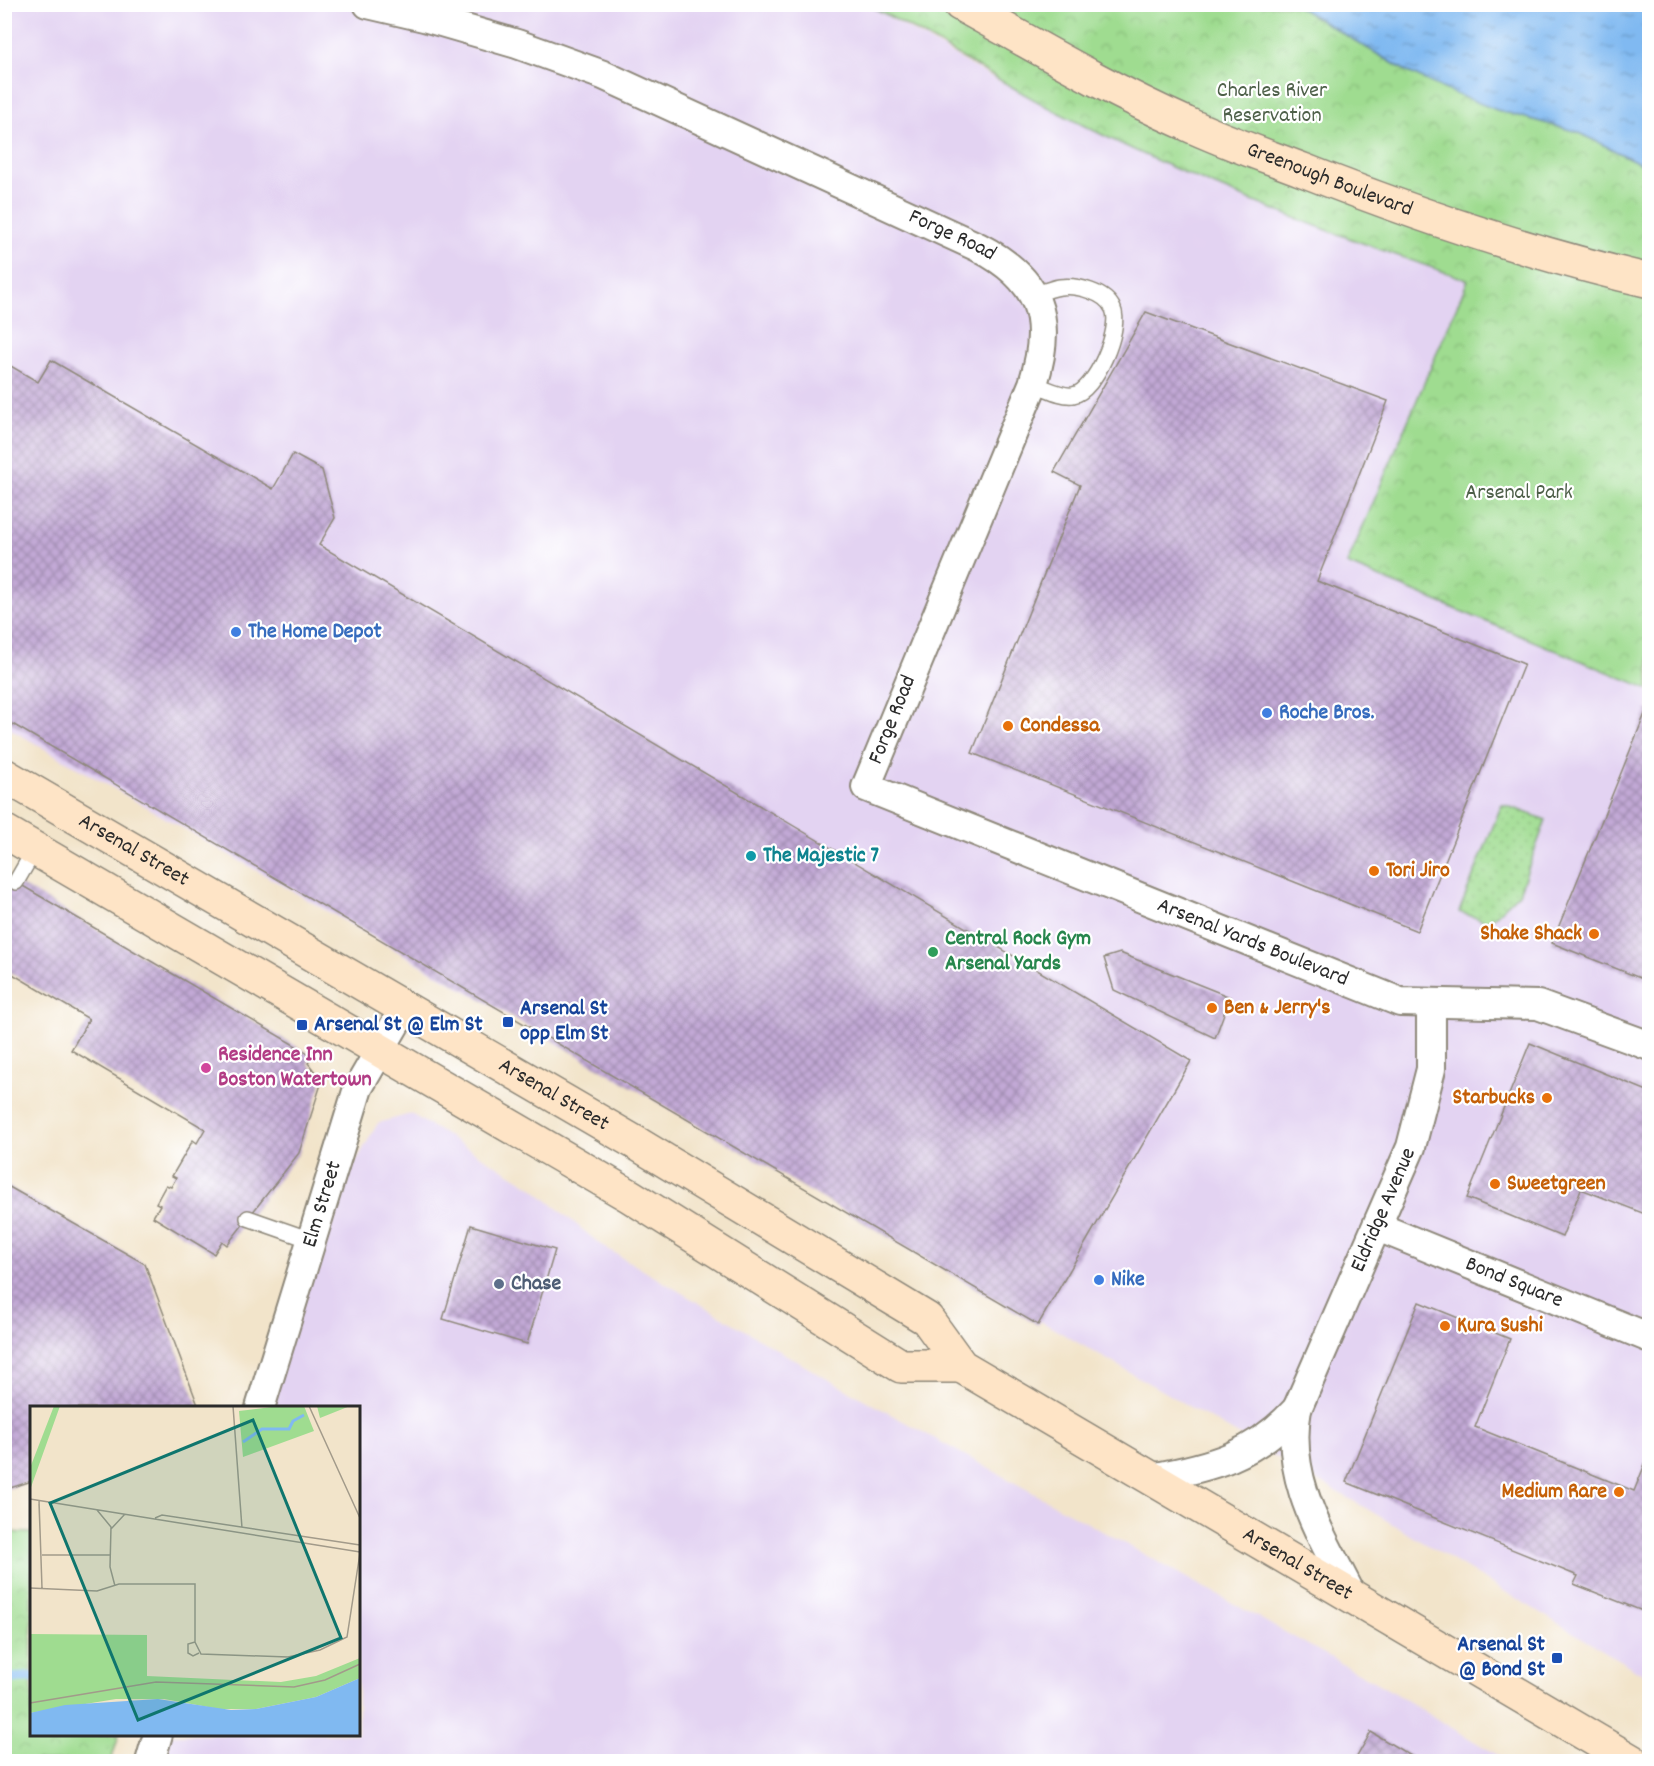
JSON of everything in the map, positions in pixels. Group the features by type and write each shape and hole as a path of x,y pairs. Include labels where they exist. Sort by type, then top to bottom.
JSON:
{"main road":[{"name":"Greenough Boulevard","path":"960,4 1107,86 1185,124 1419,215 1496,241 1650,280"},
{"name":"Arsenal Street","path":"4,775 636,1143 927,1319 961,1366 1633,1761"},
{"path":"4,831 630,1196 902,1366 961,1366"}],"street":[{"name":"Forge Road","path":"368,4 424,17 517,44 647,94 995,256 1019,273 1034,295 1042,330 1041,358 1033,384 866,787"},
{"name":"Arsenal Yards Boulevard","path":"866,787 1388,998 1411,1004 1520,1002 1538,1005 1650,1046"},
{"name":"Eldridge Avenue","path":"1352,1596 1325,1547 1299,1484 1293,1445 1297,1409 1411,1147 1431,1069 1431,1004"},
{"name":"Elm Street","path":"260,1406 358,1088 404,1009"},
{"name":"Bond Square","path":"1378,1227 1650,1338"},
{"name":"Eldridge Avenue","path":"1151,1478 1207,1467 1246,1452 1268,1438 1297,1409"},
{"path":"150,1761 157,1736"}],"lane":[{"path":"1033,384 1072,395 1086,390 1102,364 1115,326 1113,309 1105,299 1087,290 1061,287 1034,295"},
{"path":"16,882 35,849"},
{"path":"248,1218 311,1240"}],"shaded area":[{"path":"5,5 868,5 986,74 1067,117 1352,240 1468,280 1348,564 1649,689 1649,1678 1369,1510 5,726"},
{"path":"411,1114 529,1185 601,1245 827,1379 1384,1687 1507,1761 150,1762 158,1736 360,1736 360,1406 260,1406 311,1240 378,1123"}],"green space":[{"path":"868,5 1295,5 1406,71 1497,110 1578,132 1649,168 1649,689 1347,564 1468,280 1263,206 1163,163 1040,103"},
{"path":"1502,804 1546,820 1519,893 1489,922 1459,912"},
{"path":"5,1532 30,1533 30,1736 119,1736 111,1761 5,1761"}],"water":[{"path":"1295,5 1649,5 1649,168 1578,132 1497,110 1453,93 1406,71"}],"building":[{"path":"1146,312 1388,401 1317,581 1524,664 1417,931 972,753 1080,485 1054,472"},
{"path":"51,360 273,489 293,454 322,470 335,518 319,545 1191,1061 1038,1325 4,719 4,362 38,382"},
{"path":"1647,709 1650,710 1650,982 1552,943"},
{"name":"Residence Inn Boston Watertown","path":"4,875 313,1056 308,1063 322,1081 299,1153 227,1245 222,1241 214,1254 153,1217 160,1205 156,1203 166,1185 171,1187 176,1178 172,1176 193,1140 197,1143 205,1129 71,1050 89,1019 4,969"},
{"path":"1120,953 1230,997 1215,1038 1114,990 1104,958"},
{"path":"1530,1043 1650,1092 1650,1216 1581,1189 1562,1237 1467,1198"},
{"path":"4,1184 145,1264 198,1406 30,1406 30,1482 4,1490"},
{"name":"Chase","path":"471,1225 555,1250 527,1344 443,1319"},
{"path":"1419,1302 1510,1339 1475,1427 1634,1491 1650,1452 1650,1614 1574,1584 1578,1576 1346,1482"},
{"path":"1371,1732 1421,1762 1354,1762"}],"waterway":[{"path":"4,1679 30,1677"}],"place":[{"name":"The Home Depot","path":"236,632"},
{"name":"Roche Bros.","path":"1267,713"},
{"name":"Condessa","path":"1008,726"},
{"name":"The Majestic 7","path":"751,856"},
{"name":"Tori Jiro","path":"1374,871"},
{"name":"Shake Shack","path":"1594,934"},
{"name":"Central Rock Gym Arsenal Yards","path":"933,952"},
{"name":"Ben & Jerry's","path":"1212,1008"},
{"name":"Arsenal St opp Elm St","path":"508,1022"},
{"name":"Arsenal St @ Elm St","path":"302,1025"},
{"name":"Residence Inn Boston Watertown","path":"206,1068"},
{"name":"Starbucks","path":"1547,1098"},
{"name":"Sweetgreen","path":"1495,1184"},
{"name":"Nike","path":"1099,1280"},
{"name":"Chase","path":"499,1284"},
{"name":"Kura Sushi","path":"1445,1326"},
{"name":"Medium Rare","path":"1619,1492"},
{"name":"Arsenal St @ Bond St","path":"1557,1658"}],"park label":[{"name":"Charles River Reservation","path":"1272,104"},
{"name":"Arsenal Park","path":"1519,493"}]}
